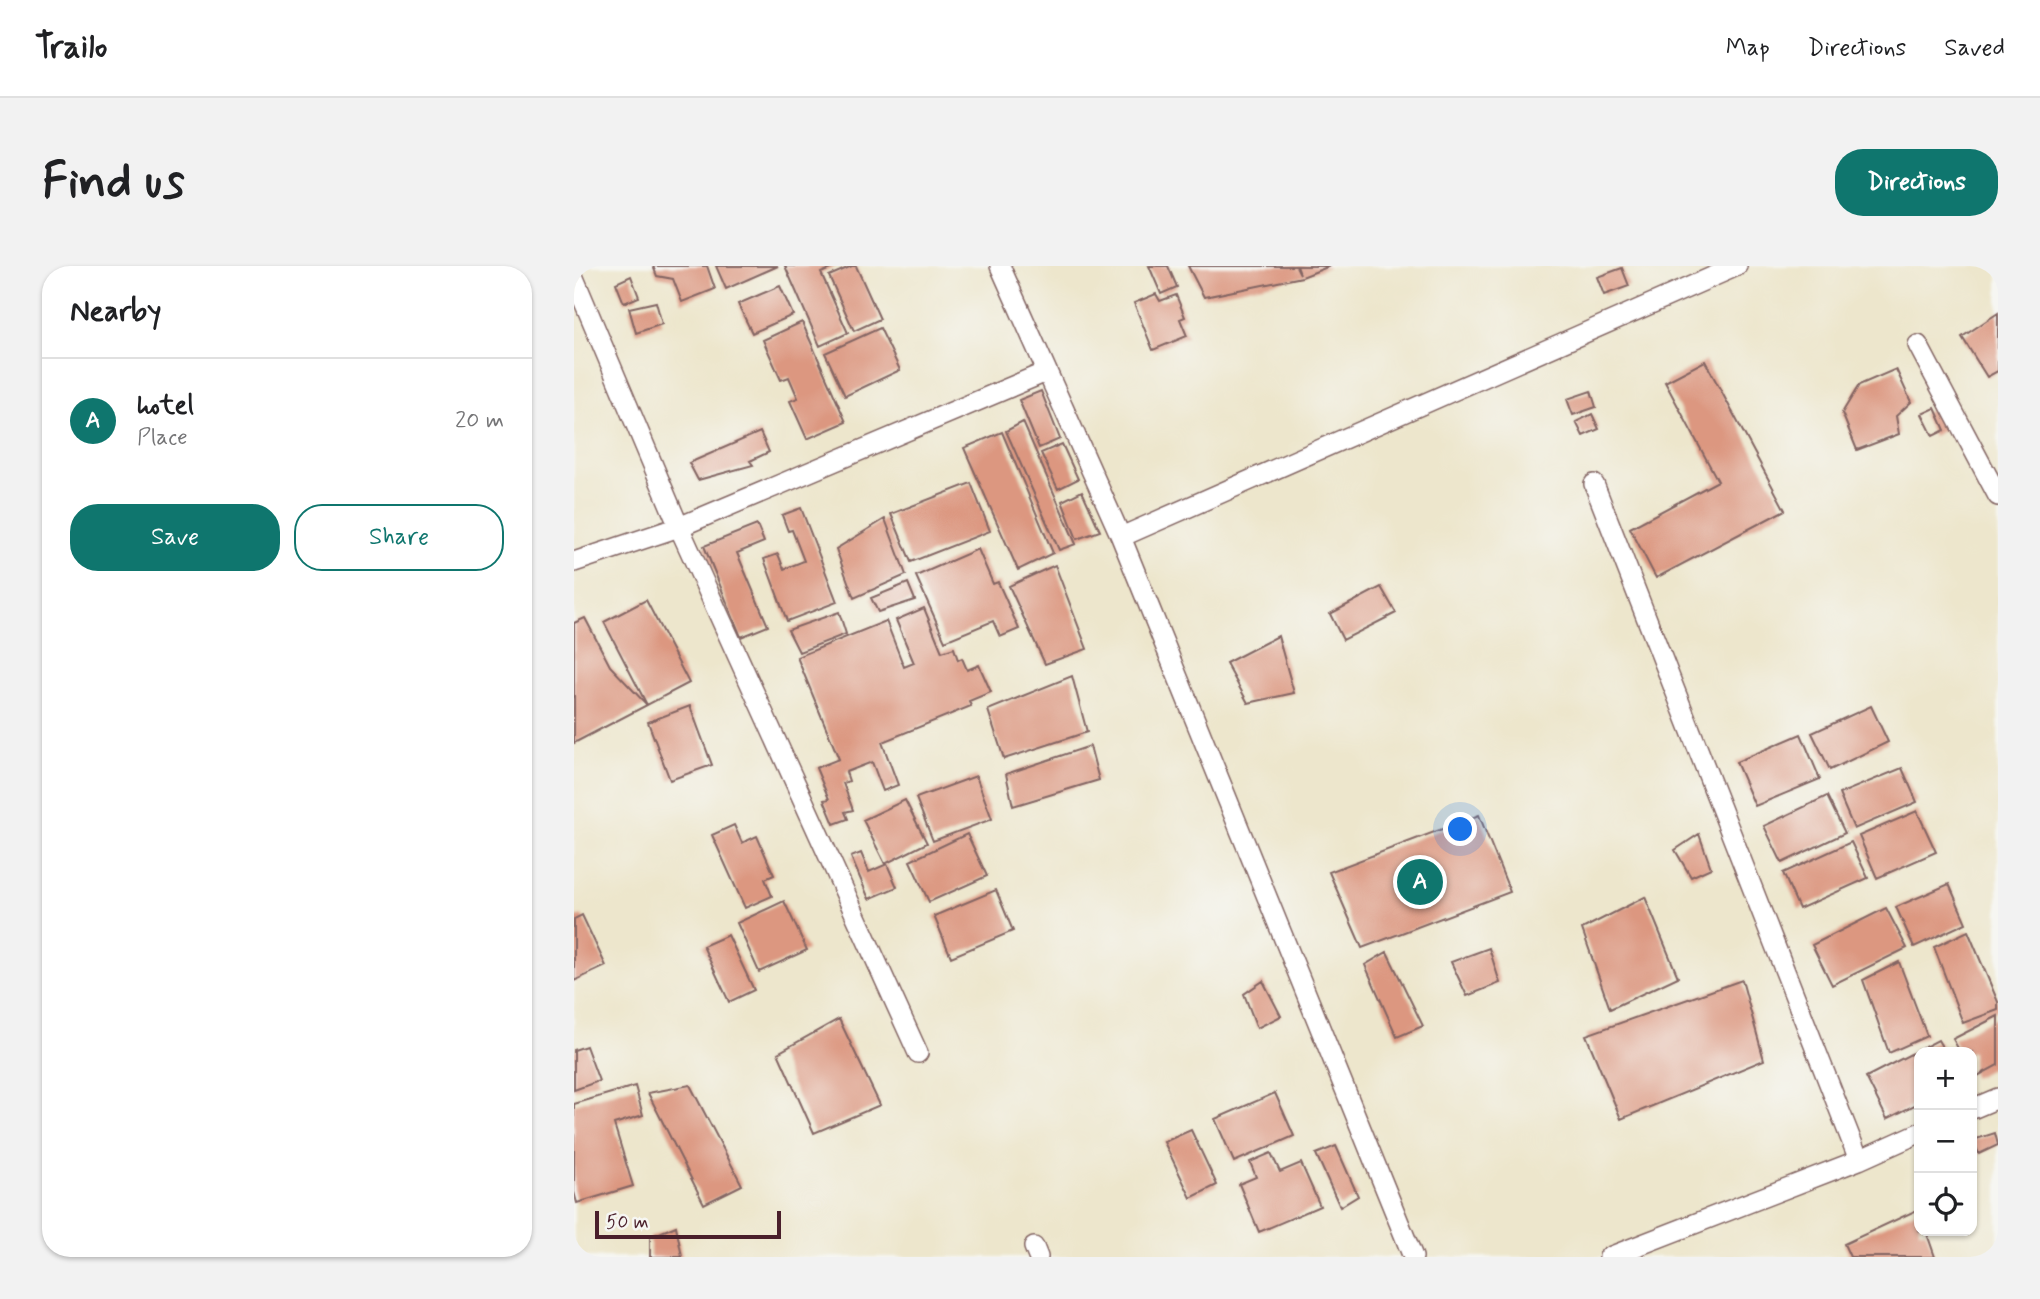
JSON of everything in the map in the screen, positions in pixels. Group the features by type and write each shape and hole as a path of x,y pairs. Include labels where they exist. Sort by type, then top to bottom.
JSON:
{"street":[{"path":"1000,266 1121,537 1413,1257"},
{"path":"1121,537 1737,266"},
{"path":"574,278 679,527 918,1053"},
{"path":"1918,345 1998,496"},
{"path":"574,562 679,527 1046,372"},
{"path":"1594,484 1859,1160"},
{"path":"1977,1107 1998,1098"},
{"path":"1609,1257 1859,1160 1914,1135"}],"building":[{"path":"653,266 707,266 715,289 682,302 673,279 657,276"},
{"path":"716,266 778,266 726,289"},
{"path":"785,266 837,266 821,273 848,333 820,346"},
{"path":"856,266 880,319 854,331 829,276"},
{"path":"1149,266 1168,266 1177,287 1161,294"},
{"path":"1188,266 1296,266 1300,274 1297,266 1330,266 1302,277 1204,297"},
{"path":"1622,268 1629,286 1604,295 1597,277"},
{"path":"631,276 639,297 624,303 616,283"},
{"path":"780,286 793,315 752,333 738,304"},
{"path":"1156,294 1160,301 1176,295 1185,317 1180,319 1187,336 1153,350 1134,303"},
{"path":"656,302 662,324 636,333 629,308"},
{"path":"1998,313 1998,371 1987,377 1962,337"},
{"path":"802,322 846,422 807,439 790,401 798,398 789,377 781,380 763,340"},
{"path":"880,328 900,370 845,396 825,353"},
{"path":"1705,361 1785,510 1656,578 1630,528 1718,481 1665,382"},
{"path":"1896,369 1911,402 1896,416 1899,434 1857,450 1842,413 1859,385"},
{"path":"1041,391 1060,439 1039,448 1019,400"},
{"path":"1591,391 1596,407 1573,415 1567,399"},
{"path":"1935,408 1945,430 1933,436 1922,414"},
{"path":"1592,414 1599,429 1583,436 1576,422"},
{"path":"1023,422 1076,544 1059,550 1006,431"},
{"path":"760,432 769,452 750,461 753,465 698,480 689,463"},
{"path":"1002,432 1053,553 1018,570 964,448"},
{"path":"1062,444 1078,479 1058,489 1041,453"},
{"path":"971,483 990,531 911,562 891,514"},
{"path":"1082,491 1100,531 1077,539 1062,501"},
{"path":"801,508 837,602 787,621 764,559 778,554 784,569 804,561 792,530 788,531 782,515"},
{"path":"885,519 906,575 854,598 836,549"},
{"path":"757,525 764,542 737,553 768,626 741,637 704,546"},
{"path":"978,549 993,584 998,582 1019,629 1000,637 993,621 945,641 916,576"},
{"path":"1055,565 1087,649 1045,664 1009,586"},
{"path":"908,583 915,600 878,612 871,598"},
{"path":"1381,587 1396,613 1343,640 1330,614"},
{"path":"646,600 689,683 647,705 604,622"},
{"path":"924,608 942,652 954,648 958,660 962,658 967,670 979,665 991,692 969,701 971,706 882,742 898,785 883,791 872,762 846,772 849,781 843,783 853,810 845,812 848,819 834,824 824,800 829,799 816,768 839,759 797,657 886,621 904,667 914,663 896,620"},
{"path":"839,612 846,634 799,652 788,630"},
{"path":"585,618 610,666 647,705 574,743 574,623"},
{"path":"1278,636 1294,693 1248,703 1226,663"},
{"path":"1072,676 1087,732 1004,759 988,710"},
{"path":"690,706 712,765 670,780 648,722"},
{"path":"1871,706 1888,742 1830,770 1812,733"},
{"path":"1801,734 1820,779 1755,806 1736,762"},
{"path":"1090,746 1099,780 1013,806 1006,774"},
{"path":"1902,768 1917,802 1854,829 1839,794"},
{"path":"976,776 992,819 933,841 916,798"},
{"path":"1827,796 1845,833 1782,863 1764,826"},
{"path":"905,800 927,843 885,864 863,820"},
{"path":"1917,811 1936,852 1877,878 1859,836"},
{"path":"1479,815 1510,892 1362,948 1329,872"},
{"path":"734,825 742,843 757,836 774,875 765,879 772,896 745,908 712,835"},
{"path":"967,834 987,876 929,902 910,861"},
{"path":"1699,834 1711,868 1691,877 1675,850"},
{"path":"1851,842 1868,878 1799,909 1783,873"},
{"path":"861,853 869,872 887,864 897,887 869,899 851,857"},
{"path":"1949,884 1966,923 1914,947 1896,907"},
{"path":"996,890 1013,931 951,957 934,916"},
{"path":"1645,897 1678,977 1610,1009 1582,929"},
{"path":"784,901 807,950 759,972 737,923"},
{"path":"1886,908 1907,948 1832,985 1812,945"},
{"path":"582,915 606,966 574,981 574,919"},
{"path":"1968,931 1998,1002 1998,1010 1963,1023 1934,947"},
{"path":"728,935 754,990 729,1002 703,946"},
{"path":"1489,948 1500,983 1467,996 1451,962"},
{"path":"1387,952 1423,1026 1397,1037 1365,965"},
{"path":"1899,962 1927,1036 1889,1053 1863,980"},
{"path":"1742,980 1764,1060 1621,1119 1586,1035"},
{"path":"1263,981 1281,1016 1257,1028 1244,994"},
{"path":"1998,1016 1998,1065 1977,1076 1977,1047 1957,1047 1953,1039"},
{"path":"839,1019 880,1105 814,1133 778,1053"},
{"path":"1938,1040 1942,1047 1924,1047"},
{"path":"586,1046 599,1081 574,1090 574,1050"},
{"path":"1914,1052 1914,1106 1887,1119 1866,1077"},
{"path":"690,1085 742,1185 704,1204 648,1093"},
{"path":"635,1086 643,1115 614,1124 633,1186 577,1203 574,1192 574,1104"},
{"path":"1275,1093 1294,1136 1234,1162 1215,1119"},
{"path":"1191,1130 1217,1185 1191,1198 1164,1142"},
{"path":"1995,1133 1998,1145 1979,1154 1977,1139"},
{"path":"1336,1146 1358,1196 1340,1207 1316,1154"},
{"path":"1271,1153 1280,1172 1301,1163 1320,1206 1259,1232 1239,1184 1256,1177 1250,1162"},
{"path":"1914,1211 1914,1236 1928,1236 1935,1257 1850,1257 1844,1244"},
{"path":"676,1226 682,1257 650,1257 650,1237"}],"place":[{"name":"hotel","path":"1420,882"}]}
